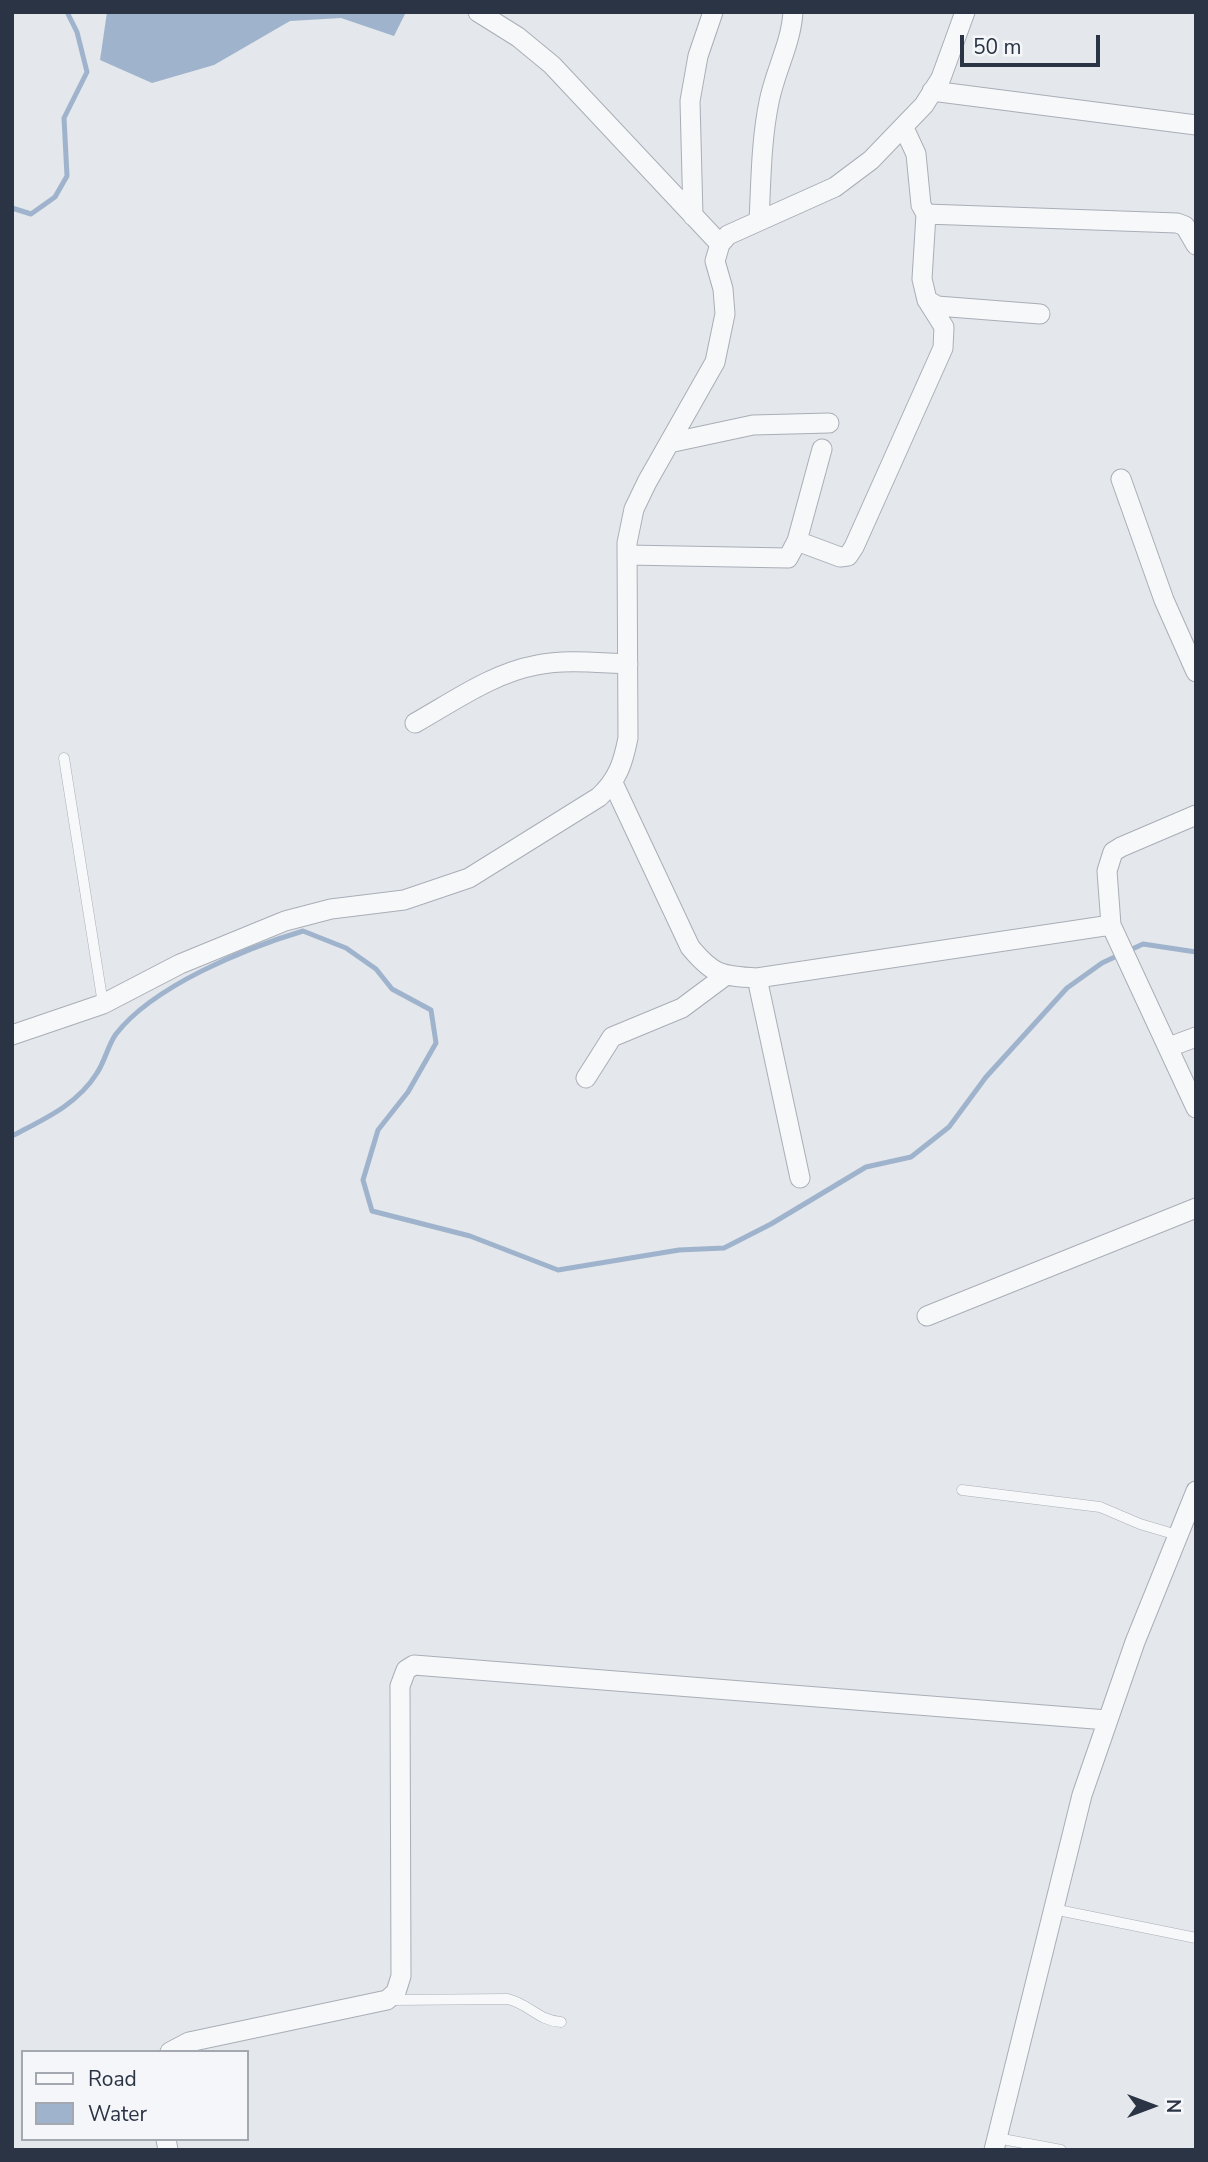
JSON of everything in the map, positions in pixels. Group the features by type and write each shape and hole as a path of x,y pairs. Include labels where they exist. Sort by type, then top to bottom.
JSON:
{"street":[{"path":"478,12 518,37 552,65 720,244"},
{"path":"693,216 690,101 698,57 713,12"},
{"path":"759,221 768,109 789,40 793,12"},
{"path":"12,1035 103,1004 180,964 295,918 404,900 469,878 598,797 613,783 622,767 628,738 627,555 634,509 715,362 721,341 723,289 715,261 720,244 728,235 835,187 871,160 904,128 941,78 965,12"},
{"path":"932,91 1196,125"},
{"path":"797,541 840,557 848,556 943,348 944,327 927,300 922,279 926,214 921,205 916,154 904,128"},
{"path":"926,214 1177,223 1185,226 1196,245"},
{"path":"927,300 937,306 1040,314"},
{"path":"669,443 753,425 829,423"},
{"path":"627,555 789,558 797,541 822,449"},
{"path":"1121,479 1164,600 1196,672"},
{"path":"415,723 495,678 520,669 560,663 628,664"},
{"path":"613,783 690,947 709,969 725,976 757,978 1114,934"},
{"path":"1196,815 1113,852 1107,871 1114,934 1196,1108"},
{"path":"586,1078 612,1037 682,1008 725,976"},
{"path":"757,978 800,1178"},
{"path":"1169,1047 1196,1037"},
{"path":"927,1316 1196,1208"},
{"path":"995,2144 1082,1795 1107,1720 1196,1491"},
{"path":"174,2050 189,2042 387,2000 396,1993 401,1976 400,1686 406,1670 414,1665 1107,1720"}],"lane":[{"path":"64,758 103,1004"},
{"path":"962,1490 1100,1507 1140,1524 1177,1535"},
{"path":"1053,1909 1196,1938"},
{"path":"387,2000 508,1999 522,2002 540,2018 561,2022"},
{"path":"995,2144 1061,2150"}],"water":[{"path":"107,12 406,12 394,36 341,18 290,21 214,65 152,83 100,60"}],"waterway":[{"path":"12,208 31,214 55,197 67,176 64,118 87,72 77,32 67,12"},
{"path":"12,1136 59,1110 80,1094 97,1073 116,1034 132,1016 153,1000 229,958 303,931 346,948 376,969 392,989 431,1010 436,1043 408,1092 378,1130 363,1180 372,1211 470,1236 558,1270 679,1250 724,1248 771,1224 866,1167 911,1157 949,1127 986,1077 1067,988 1102,963 1119,955"},
{"path":"1128,951 1143,944 1196,952"}]}
